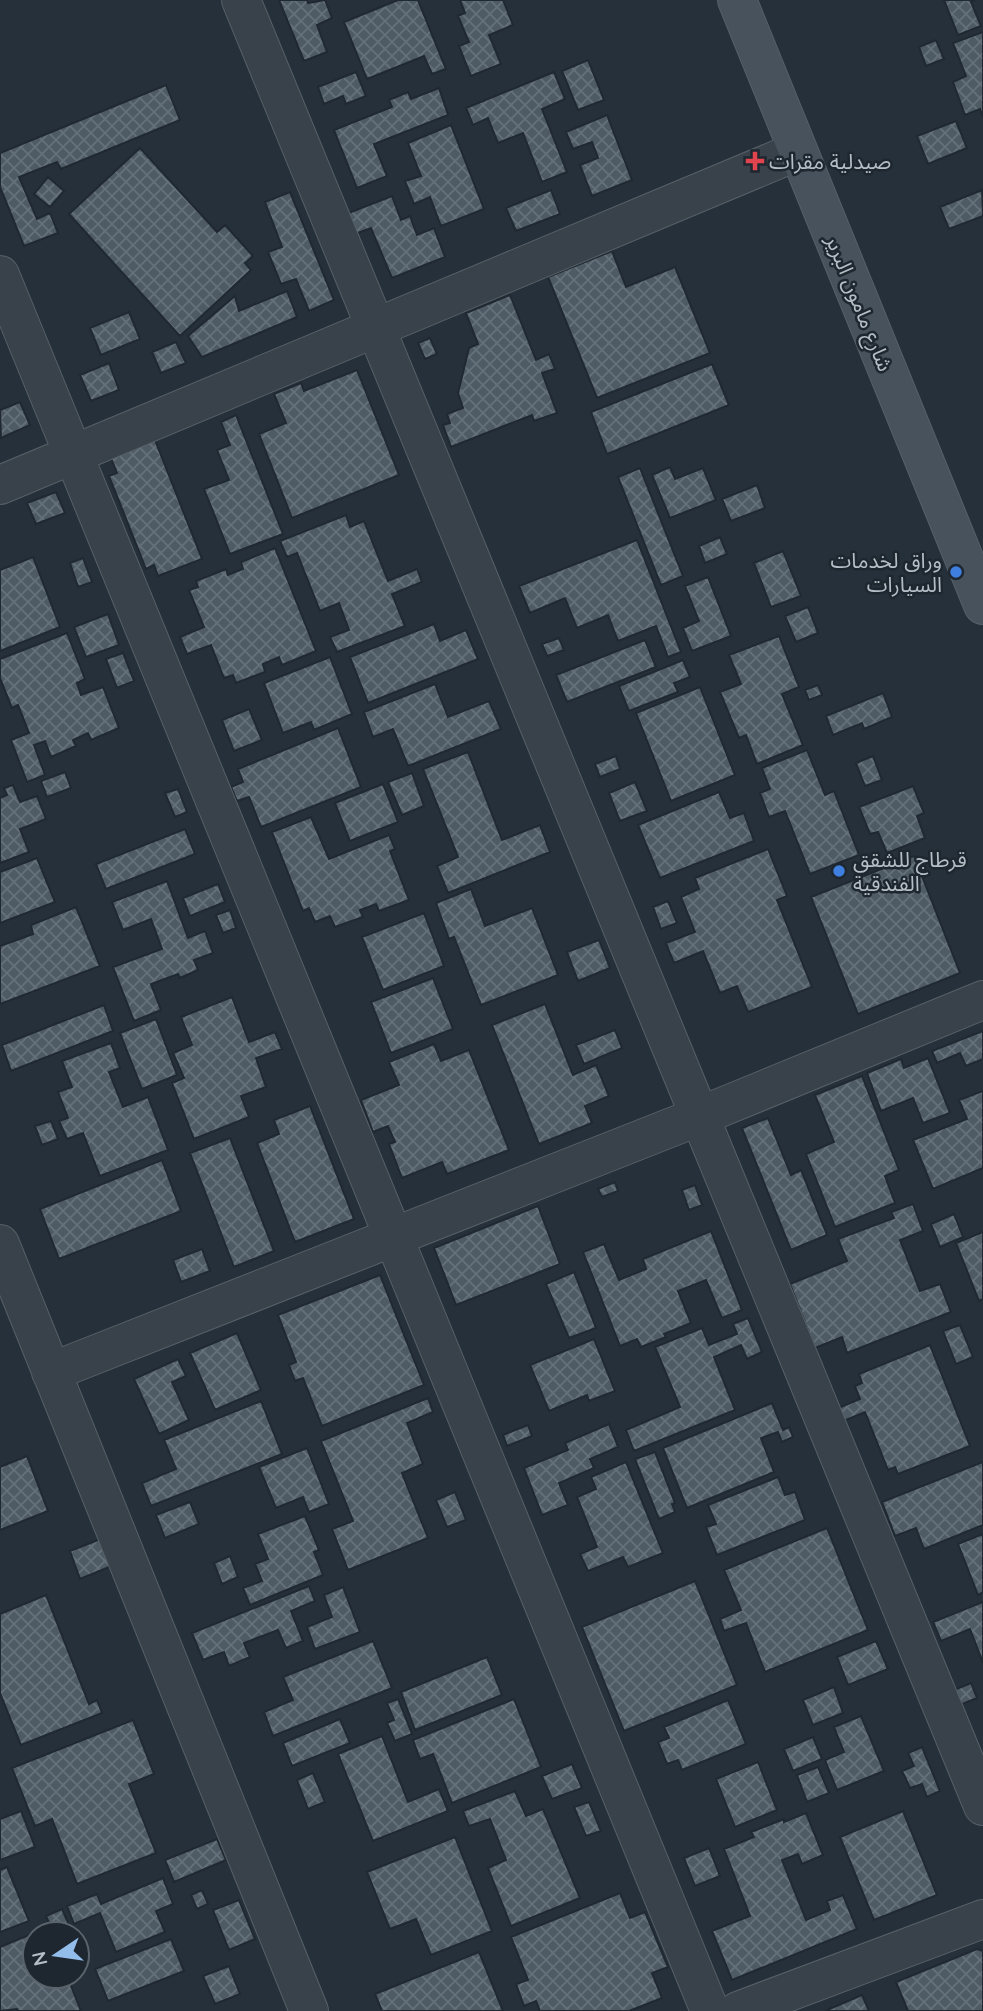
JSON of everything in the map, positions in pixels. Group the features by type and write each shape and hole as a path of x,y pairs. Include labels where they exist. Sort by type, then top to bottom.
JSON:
{"street":[{"path":"241,0 983,1807"},
{"name":"شارع مامون البرير","path":"737,0 979,583"},
{"path":"0,485 798,150"},
{"path":"0,275 710,2011"},
{"path":"51,1372 700,1116 983,1000"},
{"path":"2,1254 309,2011"},
{"path":"738,2011 983,1919"}],"building":[{"path":"279,0 307,0 308,3 325,0 332,18 317,25 327,52 304,61"},
{"path":"398,0 418,0 446,69 432,74 424,56 367,79 344,22"},
{"path":"460,0 503,0 513,25 489,35 501,64 471,76 459,46 469,42 458,16 465,13"},
{"path":"944,0 975,0 971,2 981,26 958,35"},
{"path":"983,32 983,117 980,109 965,115 953,82 966,76 953,43"},
{"path":"936,40 944,59 926,66 919,47"},
{"path":"588,60 604,100 578,110 562,71"},
{"path":"356,72 366,96 346,104 343,96 324,104 318,87"},
{"path":"554,72 565,99 542,109 567,172 542,182 523,133 498,143 488,118 473,125 466,108"},
{"path":"166,85 180,120 61,169 57,162 19,177 37,219 50,213 58,233 24,246 0,187 0,153"},
{"path":"439,88 448,115 374,144 387,176 357,188 334,130 392,107 389,100 408,92 411,99"},
{"path":"607,115 632,180 592,196 580,165 598,158 592,142 573,149 566,132"},
{"path":"956,121 967,148 928,164 917,136"},
{"path":"451,125 484,209 441,226 430,197 414,204 405,181 421,176 408,143"},
{"path":"140,148 217,232 225,225 253,256 245,263 251,270 180,336 69,214"},
{"path":"48,177 64,191 50,207 34,194"},
{"path":"551,190 560,214 516,231 506,208"},
{"path":"982,190 983,216 949,229 940,207"},
{"path":"290,192 334,300 309,311 296,279 281,284 268,252 282,247 265,202"},
{"path":"392,196 401,220 410,216 417,235 434,228 445,257 392,278 371,228 355,234 346,214"},
{"path":"612,251 626,287 675,267 710,353 597,398 548,277"},
{"path":"287,291 297,317 202,357 188,336 235,296 239,311"},
{"path":"510,295 536,360 549,354 555,369 542,373 557,413 534,421 532,415 451,447 443,425 450,423 447,414 463,408 458,393 469,348 478,344 466,313"},
{"path":"129,312 140,339 101,355 90,328"},
{"path":"430,338 437,354 425,359 418,343"},
{"path":"176,342 186,363 161,373 152,352"},
{"path":"109,363 119,390 91,401 80,375"},
{"path":"712,364 729,405 607,454 591,412"},
{"path":"357,370 399,475 292,518 259,434 286,423 274,394 301,383 304,391"},
{"path":"20,402 30,425 1,438 0,410"},
{"path":"236,415 283,534 230,554 204,489 229,480 217,450 230,445 221,422"},
{"path":"155,440 202,559 158,576 154,565 146,569 109,476 117,473 111,458"},
{"path":"670,467 675,479 703,468 716,500 670,518 652,475"},
{"path":"640,468 683,576 661,585 618,477"},
{"path":"757,485 765,508 731,521 722,499"},
{"path":"56,492 65,513 36,524 27,503"},
{"path":"346,515 350,527 364,521 388,581 417,569 422,582 392,594 405,626 337,652 330,637 349,630 339,603 320,611 297,553 287,557 280,541"},
{"path":"720,537 727,554 705,563 699,546"},
{"path":"637,540 681,652 668,657 656,626 618,641 608,615 577,628 565,598 530,613 519,586"},
{"path":"275,548 316,651 282,665 279,657 263,664 265,672 236,683 233,675 224,678 211,645 187,654 180,637 204,627 189,590 198,587 196,581 226,569 228,575 243,569 241,562"},
{"path":"783,551 801,596 771,607 754,563"},
{"path":"33,557 60,627 0,651 0,570"},
{"path":"83,558 92,582 78,587 70,563"},
{"path":"708,577 731,636 692,651 683,628 699,621 685,586"},
{"path":"808,607 818,633 796,642 785,616"},
{"path":"108,614 119,645 86,657 74,627"},
{"path":"434,624 440,641 466,630 478,659 368,703 350,657"},
{"path":"67,633 85,679 77,683 81,695 103,687 119,728 91,740 88,733 73,740 76,746 51,757 45,741 34,745 45,775 27,782 11,740 29,733 18,705 12,708 0,678 0,659"},
{"path":"779,636 799,687 782,694 803,745 757,764 746,735 739,738 720,692 741,684 729,655"},
{"path":"559,638 564,650 547,656 542,644"},
{"path":"645,640 656,667 567,702 556,675"},
{"path":"123,653 134,681 117,688 106,659"},
{"path":"330,657 352,714 314,730 311,722 283,733 264,683"},
{"path":"683,660 690,677 674,683 678,692 629,711 619,686"},
{"path":"435,684 448,717 489,701 501,729 408,766 393,729 373,737 364,712"},
{"path":"818,685 822,695 809,700 805,690"},
{"path":"700,687 735,775 671,801 636,713"},
{"path":"883,693 892,717 864,729 862,723 833,735 826,716"},
{"path":"249,709 262,740 234,751 222,720"},
{"path":"338,728 361,787 261,827 249,797 237,801 231,787 243,782 238,769"},
{"path":"807,750 825,795 834,791 859,855 810,874 785,811 769,817 760,793 770,789 762,768"},
{"path":"468,752 502,840 540,825 550,852 448,893 437,866 458,857 423,769"},
{"path":"616,756 620,769 600,777 595,764"},
{"path":"873,756 882,780 865,786 856,763"},
{"path":"65,772 71,788 47,797 41,781"},
{"path":"412,773 424,806 402,815 388,782"},
{"path":"635,782 647,811 620,821 609,793"},
{"path":"383,784 398,822 350,841 335,803"},
{"path":"13,785 20,802 37,796 46,819 20,829 29,852 0,863 0,798 7,795 4,788"},
{"path":"913,786 924,813 917,816 925,838 887,853 878,832 870,834 859,807"},
{"path":"178,789 187,812 175,817 165,793"},
{"path":"719,792 730,818 744,813 754,841 660,878 638,825"},
{"path":"311,817 329,859 389,835 395,849 390,851 409,900 379,911 376,904 360,910 363,917 335,927 330,916 315,922 309,908 303,911 272,832"},
{"path":"185,829 195,854 106,889 96,864"},
{"path":"768,849 787,896 777,900 812,987 748,1012 737,986 720,993 703,951 674,963 666,943 695,932 681,897 699,889 695,878"},
{"path":"914,856 960,973 858,1014 811,897"},
{"path":"37,858 55,902 0,923 0,872"},
{"path":"167,881 188,938 205,931 213,953 194,960 198,970 180,978 178,974 151,984 161,1010 134,1021 113,967 162,949 151,919 123,930 112,902"},
{"path":"218,884 225,902 190,916 183,898"},
{"path":"471,889 485,926 532,908 558,975 481,1005 454,937 449,939 436,903"},
{"path":"668,901 677,923 661,929 653,907"},
{"path":"76,907 100,966 0,1004 0,946 33,934 31,925"},
{"path":"230,910 236,928 223,933 216,915"},
{"path":"424,913 444,966 383,990 362,937"},
{"path":"599,940 610,968 578,981 567,952"},
{"path":"433,978 453,1029 391,1053 371,1002"},
{"path":"232,997 249,1042 275,1032 282,1049 256,1058 266,1087 241,1096 249,1117 194,1139 172,1083 184,1078 173,1053 192,1045 181,1017"},
{"path":"545,1004 573,1075 596,1065 609,1096 585,1106 592,1123 539,1144 492,1025"},
{"path":"104,1005 113,1031 11,1071 2,1045"},
{"path":"156,1019 177,1075 142,1089 120,1033"},
{"path":"615,1030 622,1048 584,1064 576,1045"},
{"path":"983,1031 983,1059 966,1066 960,1053 937,1063 932,1051"},
{"path":"111,1043 120,1068 109,1072 123,1107 148,1097 168,1150 100,1176 83,1133 67,1139 59,1121 68,1118 58,1092 72,1087 62,1061"},
{"path":"434,1044 441,1061 469,1050 509,1150 447,1174 442,1162 402,1178 389,1144 395,1142 388,1126 373,1132 361,1100 399,1085 389,1062"},
{"path":"928,1058 950,1113 923,1123 913,1098 881,1111 867,1073 901,1059 904,1068"},
{"path":"862,1076 899,1170 885,1176 895,1203 835,1227 806,1154 834,1142 815,1095"},
{"path":"983,1091 983,1168 933,1189 913,1140 967,1119 959,1100"},
{"path":"310,1106 354,1219 295,1242 257,1143 279,1134 274,1120"},
{"path":"768,1118 791,1175 801,1170 827,1235 791,1250 742,1128"},
{"path":"51,1121 58,1139 42,1145 35,1126"},
{"path":"230,1138 274,1251 234,1267 190,1153"},
{"path":"162,1160 181,1211 59,1259 40,1209"},
{"path":"615,1182 618,1191 602,1197 598,1189"},
{"path":"695,1185 702,1205 689,1210 682,1190"},
{"path":"913,1204 923,1231 900,1240 920,1291 940,1284 951,1312 847,1353 842,1337 815,1348 790,1284 847,1261 838,1239 894,1218 891,1212"},
{"path":"538,1206 560,1264 456,1305 434,1248"},
{"path":"954,1214 963,1237 940,1247 931,1224"},
{"path":"711,1231 742,1310 722,1318 706,1280 678,1291 691,1323 641,1347 637,1339 620,1346 583,1252 604,1244 619,1280 646,1269 643,1259"},
{"path":"983,1232 983,1299 979,1301 956,1243"},
{"path":"202,1249 210,1271 181,1282 173,1260"},
{"path":"574,1272 596,1328 569,1338 546,1284"},
{"path":"380,1275 424,1385 322,1426 303,1378 295,1381 289,1365 296,1362 278,1315"},
{"path":"748,1318 762,1352 747,1359 741,1345 714,1357 735,1410 634,1451 626,1430 680,1407 655,1347 702,1328 709,1345 737,1334 733,1324"},
{"path":"960,1325 973,1357 956,1364 943,1331"},
{"path":"237,1333 261,1390 215,1410 190,1353"},
{"path":"594,1339 615,1391 589,1401 587,1395 549,1411 530,1365"},
{"path":"930,1345 970,1446 898,1474 895,1467 888,1470 865,1412 841,1422 836,1409 860,1399 855,1386 862,1383 859,1374"},
{"path":"178,1359 186,1376 172,1382 189,1420 159,1434 134,1379"},
{"path":"428,1398 433,1412 407,1423 423,1464 402,1473 428,1538 348,1570 332,1529 353,1521 321,1441"},
{"path":"261,1401 282,1454 151,1506 142,1483 176,1469 164,1440"},
{"path":"772,1403 783,1430 789,1427 793,1437 782,1442 778,1432 761,1438 774,1472 687,1508 663,1448"},
{"path":"609,1424 618,1447 590,1459 594,1468 559,1483 568,1505 542,1515 524,1468 568,1450 565,1443"},
{"path":"528,1425 532,1436 507,1446 503,1435"},
{"path":"307,1448 329,1504 309,1512 303,1497 276,1508 259,1467"},
{"path":"655,1452 675,1503 672,1504 675,1512 659,1519 635,1459"},
{"path":"27,1456 48,1511 0,1530 0,1467"},
{"path":"626,1462 663,1553 628,1567 623,1557 588,1571 580,1554 597,1547 577,1497 596,1489 591,1477"},
{"path":"983,1462 983,1525 924,1549 916,1528 895,1536 882,1502"},
{"path":"778,1477 785,1495 795,1492 805,1520 717,1555 706,1527 716,1524 708,1505"},
{"path":"455,1492 466,1520 447,1527 436,1500"},
{"path":"190,1502 199,1524 165,1538 156,1515"},
{"path":"305,1516 319,1550 314,1552 323,1575 250,1605 243,1588 262,1581 255,1564 268,1559 258,1534"},
{"path":"827,1528 868,1630 765,1672 746,1623 724,1631 720,1619 741,1610 724,1570"},
{"path":"983,1534 983,1592 978,1595 958,1544"},
{"path":"103,1538 114,1565 80,1579 70,1551"},
{"path":"230,1556 238,1577 222,1584 214,1563"},
{"path":"695,1581 737,1685 624,1731 582,1627"},
{"path":"309,1586 315,1601 291,1611 303,1641 286,1648 278,1630 244,1643 250,1657 229,1666 224,1652 203,1660 192,1633"},
{"path":"343,1587 360,1632 315,1649 307,1627 332,1617 324,1595"},
{"path":"46,1595 89,1704 97,1700 102,1713 21,1745 0,1693 0,1614"},
{"path":"983,1602 983,1663 970,1629 941,1641 933,1622"},
{"path":"373,1641 392,1688 273,1736 264,1712 293,1700 283,1677"},
{"path":"876,1641 888,1669 848,1685 837,1657"},
{"path":"487,1657 502,1695 415,1730 401,1692"},
{"path":"971,1683 977,1698 960,1705 954,1690"},
{"path":"834,1687 843,1713 813,1725 803,1700"},
{"path":"398,1699 412,1734 395,1741 387,1723 394,1720 387,1703"},
{"path":"514,1699 541,1767 452,1803 433,1754 420,1759 413,1740"},
{"path":"728,1700 746,1744 682,1770 678,1760 667,1764 658,1742 669,1738 664,1727"},
{"path":"861,1716 884,1771 837,1790 825,1760 844,1752 834,1727"},
{"path":"340,1719 350,1743 292,1766 283,1743"},
{"path":"133,1720 154,1774 129,1784 156,1853 77,1884 52,1819 35,1826 12,1768"},
{"path":"382,1736 408,1802 439,1789 448,1811 373,1841 338,1754"},
{"path":"813,1737 822,1759 793,1771 784,1749"},
{"path":"922,1747 940,1791 927,1797 922,1784 910,1788 902,1771 914,1766 908,1753"},
{"path":"758,1762 777,1810 735,1827 716,1779"},
{"path":"572,1764 582,1788 552,1799 542,1776"},
{"path":"818,1767 829,1793 807,1802 797,1775"},
{"path":"313,1773 325,1802 308,1809 297,1780"},
{"path":"515,1791 526,1816 543,1809 580,1898 511,1926 488,1868 506,1860 490,1819 469,1826 463,1811"},
{"path":"589,1802 601,1831 586,1836 574,1807"},
{"path":"21,1811 35,1847 0,1860 0,1819"},
{"path":"903,1811 937,1895 874,1920 840,1837"},
{"path":"806,1813 823,1855 802,1864 798,1854 782,1860 806,1920 830,1910 827,1901 843,1895 857,1929 732,1980 712,1931 750,1916 724,1849 754,1837 751,1832"},
{"path":"455,1837 492,1931 431,1955 416,1919 390,1929 367,1872"},
{"path":"217,1839 226,1860 174,1882 165,1860"},
{"path":"709,1848 720,1876 695,1886 684,1858"},
{"path":"7,1867 29,1920 21,1920 21,1924 0,1932 0,1870"},
{"path":"163,1878 173,1904 156,1911 165,1932 116,1952 100,1913 83,1920 72,1920 67,1906 97,1894 101,1904"},
{"path":"202,1890 208,1904 197,1909 191,1895"},
{"path":"620,1893 630,1918 645,1912 668,1967 652,1973 662,1998 629,2011 540,2011 536,2001 524,2006 516,1984 528,1980 511,1937"},
{"path":"239,1900 255,1939 229,1950 213,1910"},
{"path":"62,1909 67,1920 48,1920 46,1916"},
{"path":"21,1938 21,1990 73,1990 81,2011 0,2011 0,1947"},
{"path":"171,1939 184,1971 108,2001 95,1969"},
{"path":"977,1949 983,1951 983,2011 908,2011 896,1982"},
{"path":"479,1952 503,2011 382,2011 375,1994"},
{"path":"229,1966 240,1994 215,2004 203,1976"},
{"path":"862,1995 869,2011 825,2011"}],"place":[{"name":"صيدلية مقرات","path":"755,161"},
{"name":"وراق لخدمات السيارات","path":"956,572"},
{"name":"قرطاج للشقق الفندقية","path":"839,871"}]}
